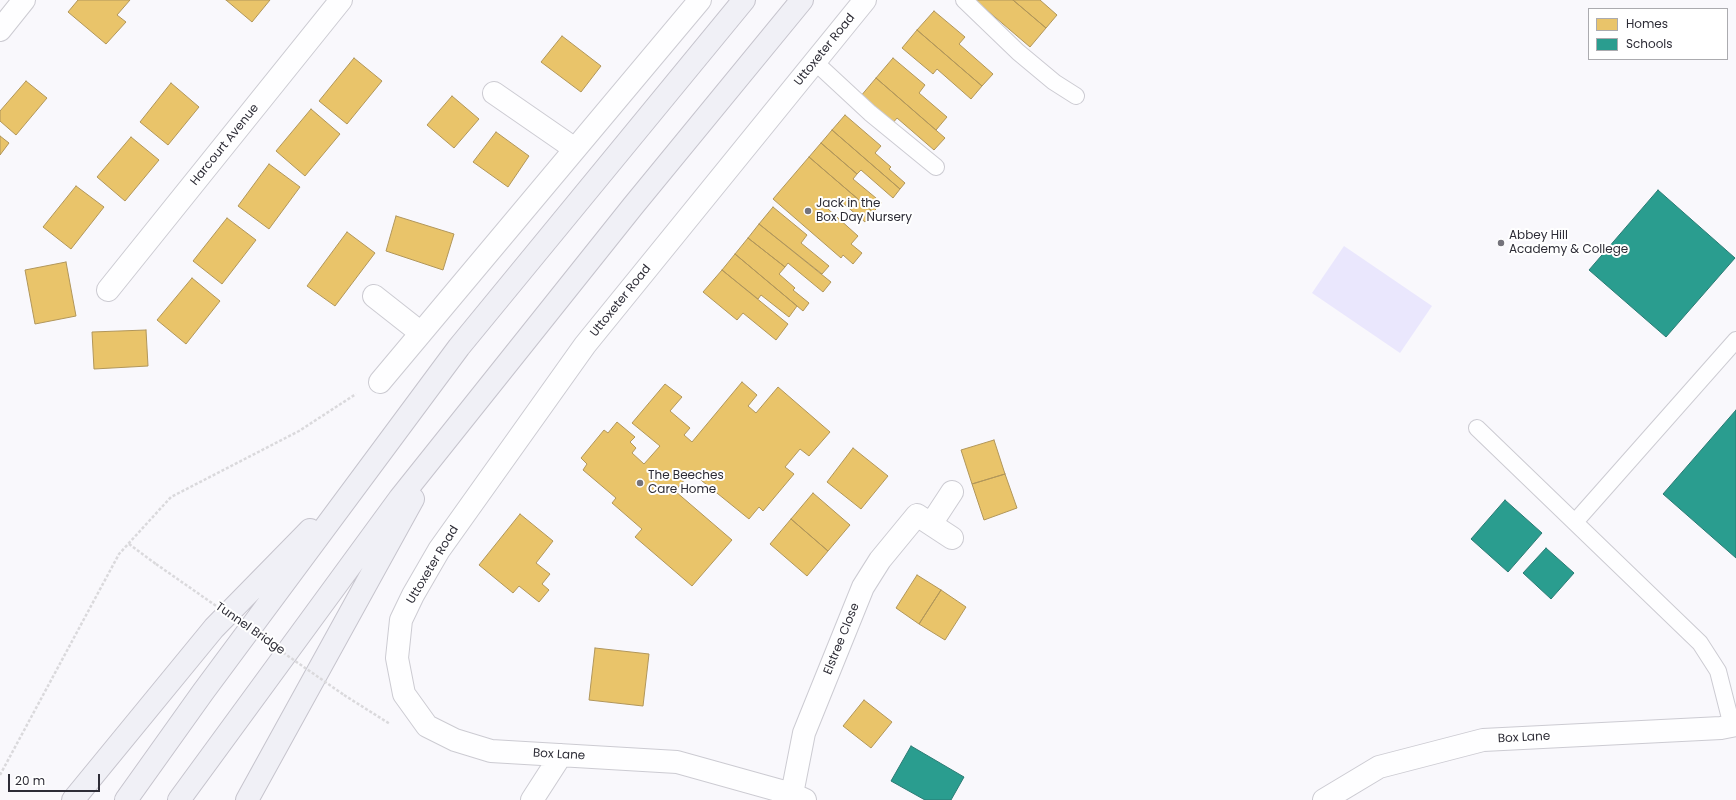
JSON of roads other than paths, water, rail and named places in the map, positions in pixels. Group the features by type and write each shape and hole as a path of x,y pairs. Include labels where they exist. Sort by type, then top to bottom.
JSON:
{"highway":[{"path":"126,800 203,692 459,347 744,0"},
{"path":"179,800 400,498 632,206 802,0"},
{"path":"247,800 443,445"},
{"path":"74,800 214,628 364,474"}],"street":[{"path":"0,30 24,0"},
{"name":"Harcourt Avenue","path":"108,290 341,0"},
{"path":"380,382 700,0"},
{"name":"Uttoxeter Road","path":"401,620 413,595 439,550 585,345 865,0"},
{"path":"494,93 575,149"},
{"path":"374,296 421,334"},
{"path":"931,524 952,492"},
{"name":"Elstree Close","path":"799,797 804,733 863,587 880,560 917,515 952,538"},
{"name":"Box Lane","path":"401,620 397,658 404,694 427,726 455,740 491,751 677,762 799,797"},
{"name":"Box Lane","path":"1324,800 1379,767 1483,740 1734,726"},
{"path":"532,800 561,755"}],"lane":[{"path":"964,0 1018,52 1054,82 1076,96"},
{"path":"815,62 870,113 936,167"},
{"path":"1575,522 1736,340"},
{"path":"1477,428 1700,643 1718,671 1734,726"}],"place":[{"name":"Jack in the Box Day Nursery","path":"808,211"},
{"name":"Abbey Hill Academy & College","path":"1501,243"},
{"name":"The Beeches Care Home","path":"640,483"}]}
